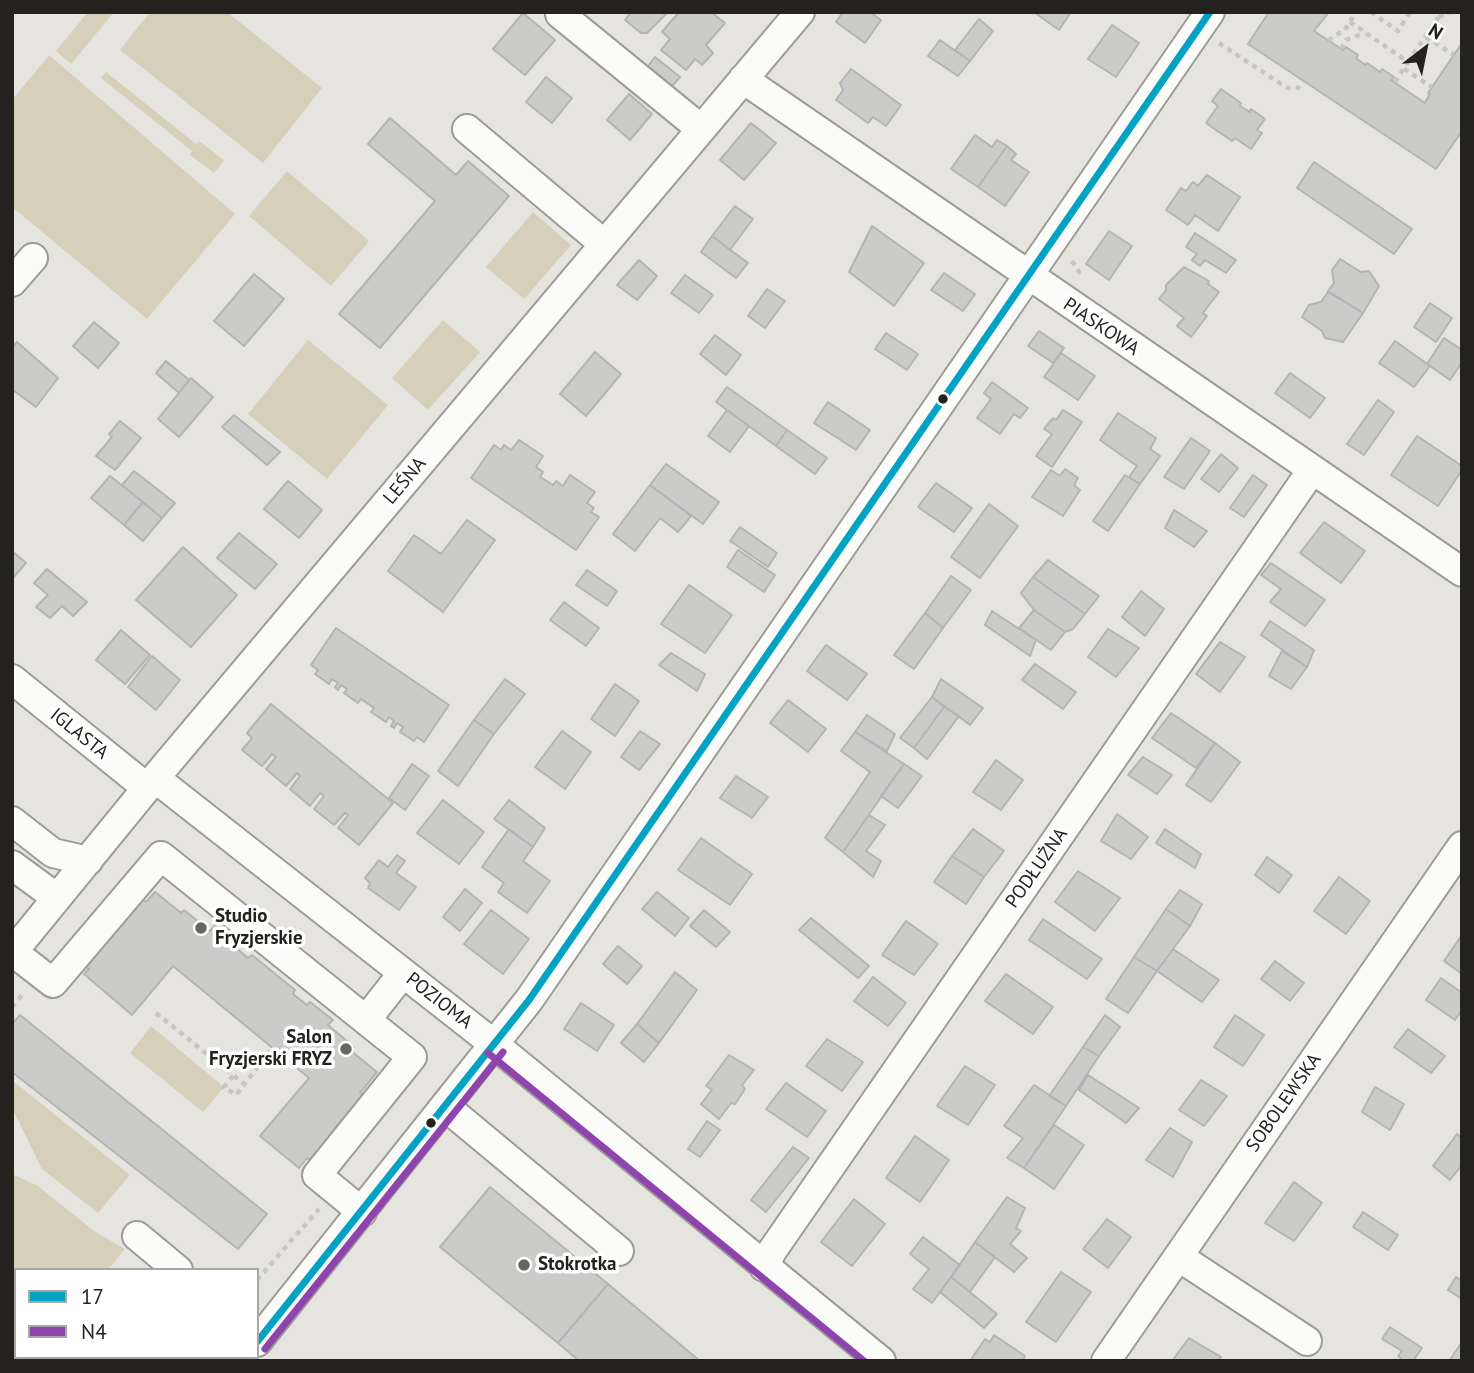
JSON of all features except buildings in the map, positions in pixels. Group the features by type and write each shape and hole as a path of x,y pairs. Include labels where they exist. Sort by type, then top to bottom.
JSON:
{"street":[{"name":"LEŚNA","path":"13,952 151,783 800,12"},
{"path":"259,1338 530,1000 1210,12"},
{"path":"560,14 701,129"},
{"name":"PIASKOWA","path":"743,79 1312,470 1458,561"},
{"path":"467,129 604,244"},
{"path":"12,282 33,258"},
{"name":"PODŁUŻNA","path":"764,1267 772,1251 1312,470"},
{"name":"IGLASTA","path":"12,679 151,783"},
{"name":"POZIOMA","path":"151,783 495,1045 881,1361"},
{"path":"12,821 53,853 88,861"},
{"name":"SOBOLEWSKA","path":"1106,1361 1462,846"},
{"path":"13,952 53,984 161,856 412,1057 317,1175 362,1212"},
{"path":"12,864 57,898"},
{"path":"366,1020 403,973"},
{"path":"446,1107 619,1251"},
{"path":"138,1236 176,1268"},
{"path":"1179,1257 1307,1341"}],"path":[{"path":"1329,41 1344,31 1356,12"},
{"path":"1371,12 1398,31 1410,12"},
{"path":"1395,82 1442,12"},
{"path":"1438,18 1451,12"},
{"path":"1350,22 1408,62"},
{"path":"1341,48 1346,40 1366,33"},
{"path":"1426,37 1454,55"},
{"path":"1218,42 1287,88 1298,88 1303,81"},
{"path":"1404,69 1432,87"},
{"path":"156,1013 244,1084"},
{"path":"233,1076 224,1087 236,1095 270,1051"}],"shaded area":[{"path":"88,12 114,12 71,64 56,51"},
{"path":"150,12 227,12 322,88 263,163 120,50"},
{"path":"49,55 235,214 147,319 12,207 12,100"},
{"path":"106,72 196,144 199,141 224,160 214,173 190,155 192,151 101,78"},
{"path":"287,171 369,241 331,286 249,216"},
{"path":"533,212 571,245 524,299 486,267"},
{"path":"443,320 480,352 428,410 392,378"},
{"path":"308,340 388,405 327,479 248,414"},
{"path":"151,1026 224,1087 203,1112 130,1053"},
{"path":"12,1080 130,1175 98,1213 42,1169 12,1108"},
{"path":"12,1174 38,1186 94,1231 125,1249 110,1268 14,1268 14,1359 34,1359 12,1361"}],"transit line":[{"name":"17","path":"259,1339 529,1000 1210,12"},
{"name":"N4","path":"265,1349 503,1052"},
{"name":"N4","path":"488,1053 864,1361"}],"place":[{"name":"Studio Fryzjerskie","path":"201,928"},
{"name":"Salon Fryzjerski FRYZ","path":"346,1049"},
{"name":"Stokrotka","path":"524,1265"}]}
